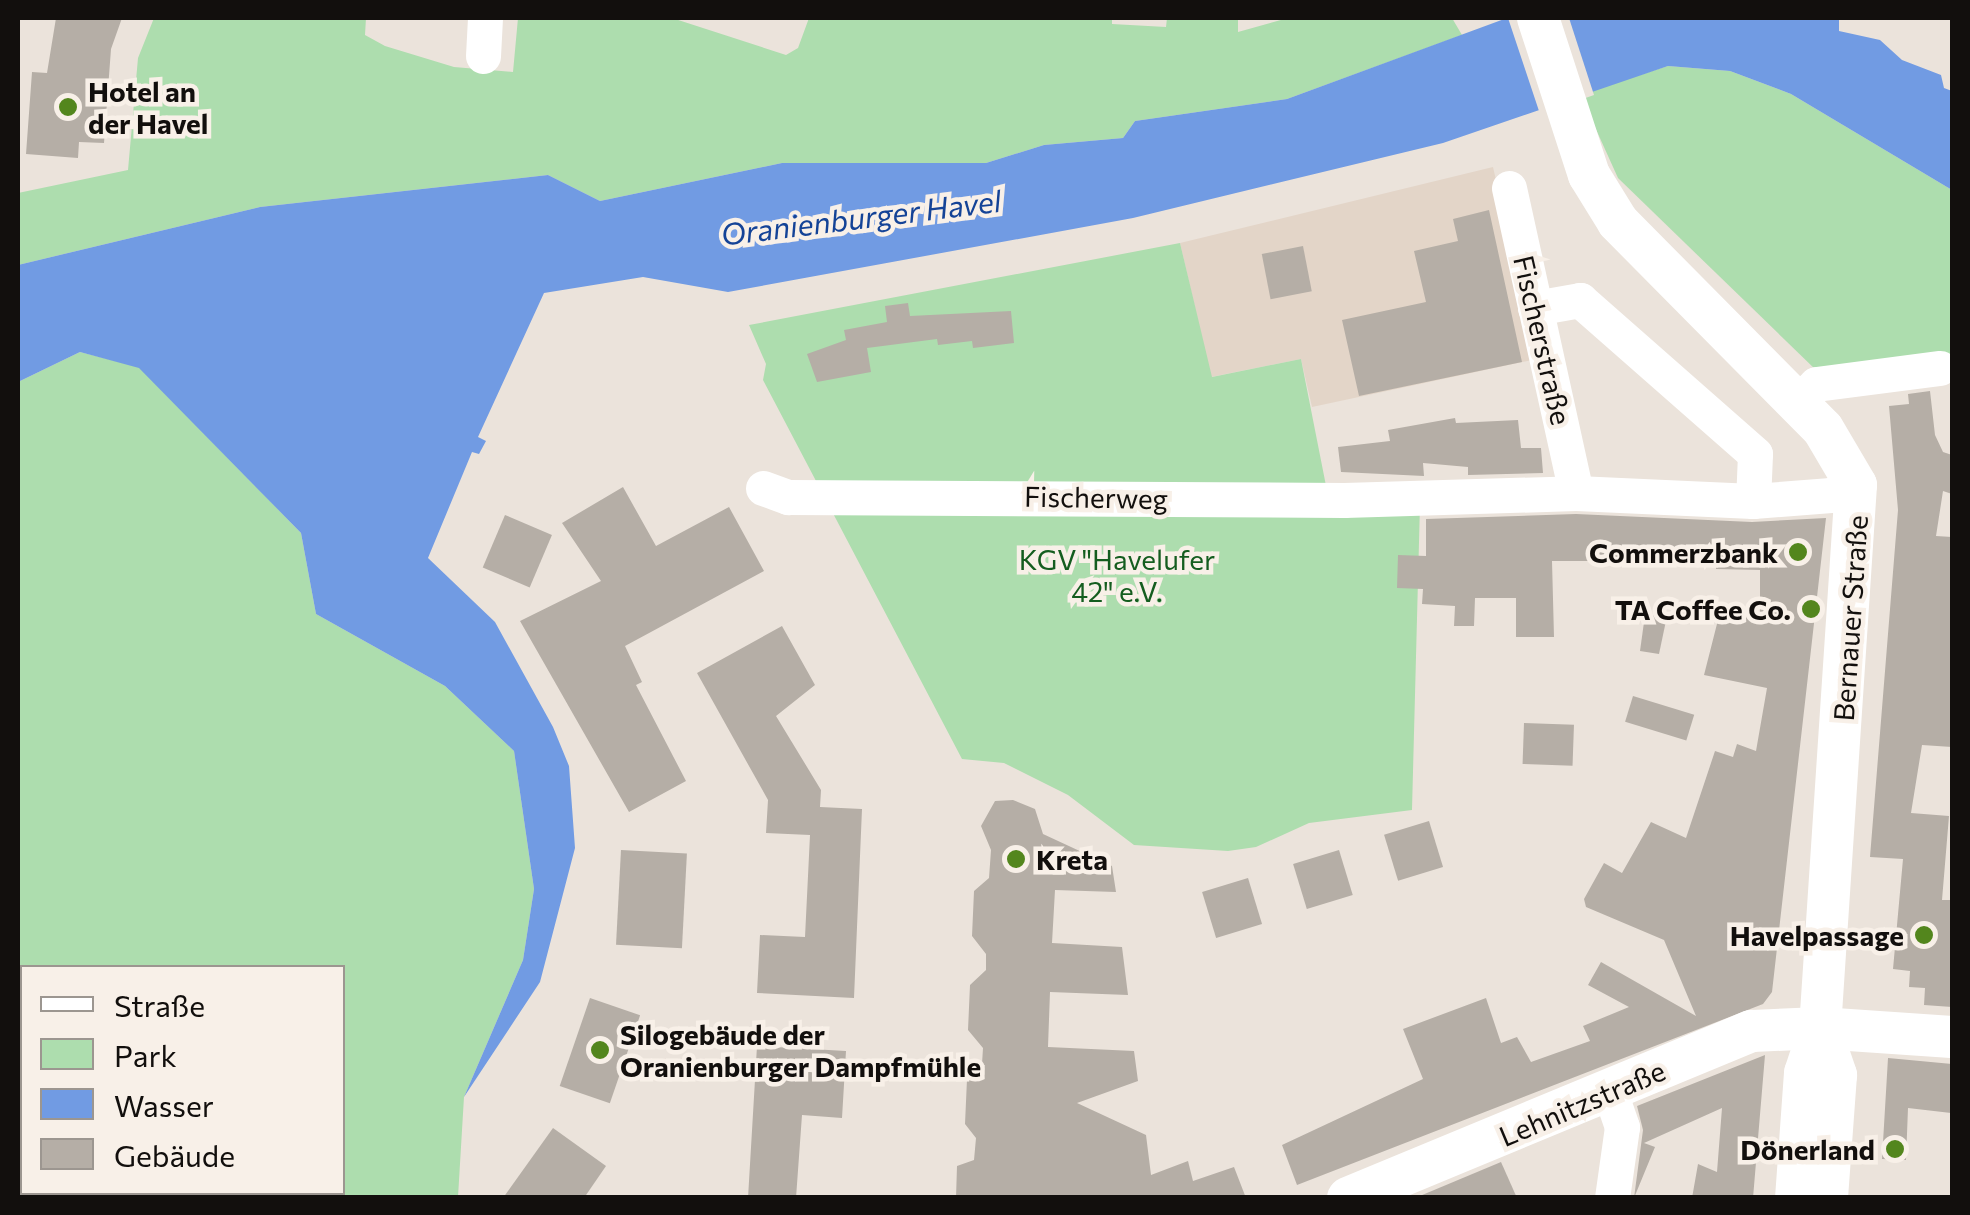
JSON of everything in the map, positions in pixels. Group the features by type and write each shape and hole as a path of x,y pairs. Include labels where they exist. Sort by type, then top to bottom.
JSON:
{"main road":[{"name":"Bernauer Straße","path":"1538,18 1589,175 1618,222 1839,447 1856,485 1820,1028 1805,1073 1796,1198"},
{"name":"Bernauer Straße","path":"1820,1028 1836,1076 1827,1198"},
{"name":"Lehnitzstraße","path":"1348,1198 1752,1031 1820,1028 1952,1037"}],"street":[{"path":"483,56 486,18"},
{"name":"Fischerstraße","path":"1509,188 1576,493"},
{"path":"1535,308 1580,300 1755,454 1753,500"},
{"path":"1797,402 1816,384 1940,368"},
{"path":"1576,493 1753,500 1831,495 1856,485"},
{"name":"Fischerweg","path":"763,488 788,497 847,493 1344,500 1576,493"},
{"path":"1610,1092 1622,1127 1612,1198"}],"shaded area":[{"path":"1493,167 1537,359 1312,407 1301,359 1211,377 1180,243"}],"green space":[{"path":"154,18 366,18 365,35 385,46 454,67 513,72 518,18 672,18 786,55 798,48 809,18 1112,18 1112,24 1166,27 1167,18 1238,18 1238,32 1288,18 1452,18 1462,35 1287,99 1135,121 1123,138 1044,145 986,163 782,163 600,201 548,175 260,207 18,265 18,193 128,170 138,58"},
{"path":"1668,66 1730,71 1791,94 1952,190 1952,360 1817,371 1618,178 1580,94"},
{"name":"KGV \"Havelufer 42\" e.V.","path":"1180,243 1212,377 1301,359 1330,506 1420,504 1412,810 1309,823 1256,847 1228,851 1134,845 1068,795 1004,763 962,759 763,380 766,364 749,325"},
{"path":"80,352 139,367 301,533 316,614 445,686 514,751 534,889 523,960 464,1097 458,1197 18,1198 18,382"}],"water":[{"name":"Oranienburger Havel","path":"1507,18 1839,18 1839,31 1880,40 1902,60 1941,75 1944,88 1952,91 1952,190 1791,94 1730,71 1668,66 1443,143 1133,218 728,292 643,277 544,293 478,437 486,441 479,454 472,452 428,558 495,622 553,727 569,766 575,848 540,982 464,1097 523,960 534,889 514,751 445,686 316,614 301,533 139,368 80,352 18,382 18,265 260,207 548,175 600,201 782,163 986,163 1044,145 1123,138 1135,121 1287,99"}],"pier":[{"path":"1508,18 1569,18 1594,95 1540,114"}],"building":[{"name":"Hotel an der Havel","path":"56,18 122,18 111,49 104,143 79,142 78,158 26,154 32,72 47,73"},
{"path":"1489,210 1522,362 1359,396 1342,320 1426,302 1414,251 1458,241 1453,219"},
{"path":"1303,246 1312,291 1271,299 1262,254"},
{"path":"908,303 910,316 1011,311 1014,343 973,348 972,341 938,345 937,339 867,348 871,372 817,382 807,354 846,340 844,330 887,322 885,306"},
{"path":"1930,391 1935,435 1943,452 1952,455 1952,494 1943,491 1936,536 1952,537 1952,747 1922,745 1911,813 1949,816 1942,900 1952,900 1952,1007 1924,1005 1925,988 1909,987 1910,971 1893,969 1903,859 1870,857 1898,510 1889,406 1909,404 1908,394"},
{"path":"1455,418 1456,423 1518,420 1521,448 1541,448 1543,473 1468,475 1468,467 1423,463 1424,476 1341,472 1338,447 1390,441 1388,430"},
{"path":"623,487 656,546 729,507 764,571 625,646 642,682 636,685 686,781 629,812 520,621 601,581 562,523"},
{"path":"1576,514 1752,522 1826,518 1772,992 1763,1004 1297,1185 1282,1145 1423,1079 1403,1029 1486,998 1501,1043 1517,1037 1531,1062 1590,1041 1583,1026 1629,1007 1588,985 1601,962 1696,1016 1664,940 1586,907 1584,899 1604,863 1622,873 1651,822 1686,838 1715,751 1733,757 1737,744 1756,751 1767,688 1704,675 1719,616 1760,616 1760,570 1716,569 1716,552 1628,547 1628,561 1552,561 1554,637 1516,637 1516,598 1475,598 1474,626 1454,626 1455,606 1422,604 1423,589 1397,588 1398,555 1426,556 1426,519"},
{"path":"505,515 552,535 530,587 483,567"},
{"path":"1645,615 1667,616 1659,654 1640,651"},
{"path":"782,626 815,685 776,716 821,790 820,807 862,809 854,998 757,993 760,935 805,937 810,835 766,833 768,800 697,673"},
{"path":"1633,696 1694,715 1686,741 1625,722"},
{"path":"1524,723 1574,725 1573,766 1523,764"},
{"path":"1013,800 1035,809 1043,834 1112,866 1116,892 1055,890 1052,943 1122,947 1128,995 1050,992 1048,1047 1134,1051 1138,1081 1077,1103 1146,1135 1151,1175 1188,1161 1193,1181 1234,1167 1246,1198 956,1198 957,1166 974,1160 976,1138 965,1124 967,1079 982,1064 983,1048 968,1030 970,985 986,970 986,954 972,936 974,891 989,878 991,850 981,826 995,801"},
{"path":"1429,821 1443,867 1398,881 1384,835"},
{"path":"621,850 687,853 682,948 616,945"},
{"path":"1339,850 1353,895 1307,909 1293,864"},
{"path":"1248,878 1262,924 1216,938 1202,892"},
{"name":"Silogebäude der Oranienburger Dampfmühle","path":"590,998 640,1015 610,1103 560,1086"},
{"path":"757,1046 846,1051 842,1118 802,1115 796,1198 748,1198"},
{"path":"1765,1055 1753,1198 1692,1198 1698,1164 1717,1172 1722,1108 1644,1143 1655,1147 1634,1198 1643,1130 1637,1106"},
{"path":"1888,1058 1952,1064 1951,1113 1908,1108 1906,1160 1882,1159"},
{"path":"553,1128 606,1166 584,1198 503,1198"},
{"path":"1501,1162 1517,1198 1415,1198"}],"place":[{"name":"Hotel an der Havel","path":"68,107"},
{"name":"Commerzbank","path":"1798,552"},
{"name":"TA Coffee Co.","path":"1811,609"},
{"name":"Kreta","path":"1016,859"},
{"name":"Havelpassage","path":"1924,935"},
{"name":"Silogebäude der Oranienburger Dampfmühle","path":"600,1050"},
{"name":"Dönerland","path":"1895,1149"}]}
